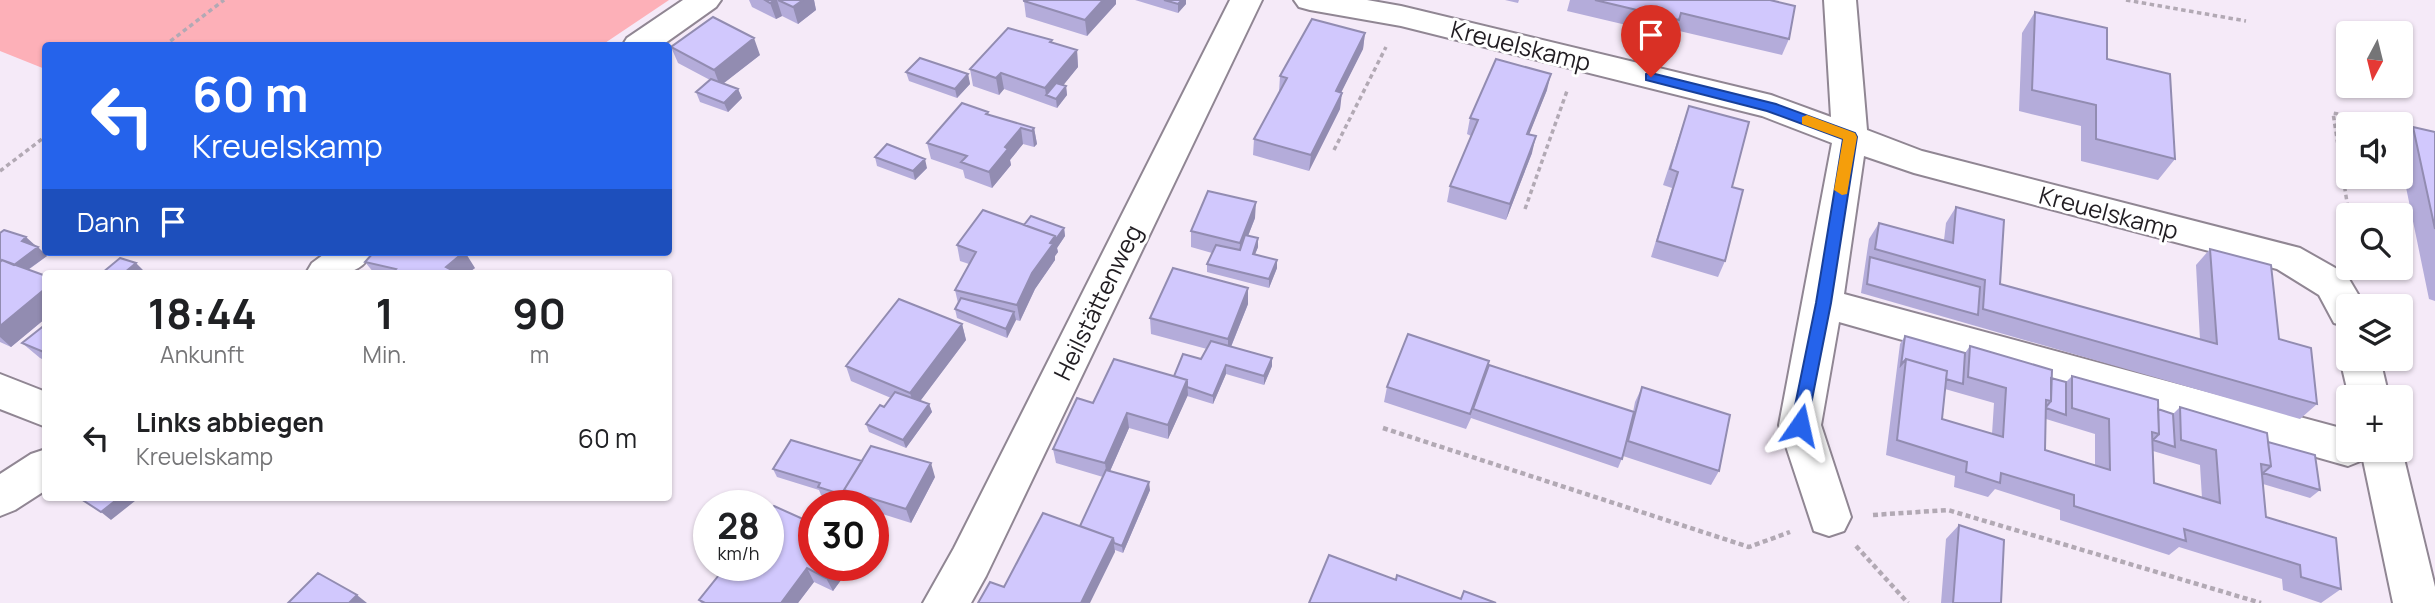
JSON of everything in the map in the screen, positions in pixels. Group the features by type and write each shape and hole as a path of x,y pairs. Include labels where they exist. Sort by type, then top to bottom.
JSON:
{"street":[{"path":"644,42 705,0"},
{"name":"Heilstättenweg","path":"946,603 970,562 1246,0"},
{"name":"Kreuelskamp","path":"1310,0 1401,16 1771,107 1914,161 2287,258 2326,276 2340,294"},
{"path":"1829,517 1800,425 1824,303 1850,137 1840,0"},
{"path":"329,270 348,256"},
{"path":"1824,303 2336,443"},
{"path":"0,391 42,408"},
{"path":"2371,462 2416,603"},
{"path":"0,497 42,470"}],"path":[{"path":"169,42 224,0"},
{"path":"2126,0 2246,21"},
{"path":"1334,150 1401,16"},
{"path":"1525,209 1578,59"},
{"path":"2336,114 2333,113 2336,132"},
{"path":"2413,129 2424,131"},
{"path":"0,171 42,139"},
{"path":"1829,517 1908,603"}],"shaded area":[{"path":"0,0 669,0 606,42 42,42 42,68 0,51"}],"building":[{"path":"778,0 803,0 793,7"},
{"path":"1024,0 1103,0 1085,20"},
{"path":"1164,0 1182,0 1178,4"},
{"path":"1595,0 1770,0 1795,6 1789,39 1681,13 1679,20"},
{"path":"2035,12 2107,28 2107,59 2170,74 2175,159 2096,139 2096,105 2032,90"},
{"path":"713,17 754,38 714,70 672,46"},
{"path":"1312,19 1365,33 1336,91 1342,93 1311,155 1254,139 1287,78 1280,76"},
{"path":"1008,28 1077,50 1045,88 1001,73 996,78 970,69"},
{"path":"920,58 968,74 955,89 906,72"},
{"path":"1496,59 1551,74 1527,134 1536,136 1510,204 1450,186 1478,120 1470,118"},
{"path":"711,79 738,89 724,103 696,92"},
{"path":"1056,83 1066,86 1056,99 1046,95"},
{"path":"962,103 988,112 986,114 1034,128 1032,131 1021,128 989,172 961,162 967,156 927,143"},
{"path":"1689,106 1749,122 1732,187 1743,190 1725,261 1657,241 1678,172 1670,169"},
{"path":"2413,127 2435,132 2435,229"},
{"path":"887,144 925,159 913,171 875,157"},
{"path":"1208,191 1256,202 1240,243 1191,231"},
{"path":"1956,207 2004,220 2000,284 2217,344 2210,249 2271,265 2279,339 2311,348 2317,404 1983,309 1985,280 1875,249 1879,223 1953,243"},
{"path":"983,210 1055,236 1050,243 1053,244 1032,273 1017,305 955,290 976,252 957,245"},
{"path":"1031,216 1064,228 1056,239 1055,236 1024,225"},
{"path":"4,230 26,237 22,241 38,247 14,265 2,260 0,262 0,233"},
{"path":"1245,235 1258,238 1253,254 1277,260 1269,279 1207,264 1216,245 1240,250"},
{"path":"370,256 459,256 446,267 449,270 395,270 365,262"},
{"path":"1870,257 1980,287 1978,315 1867,284"},
{"path":"120,258 136,263 128,270 106,270"},
{"path":"2,260 42,275 42,291 0,326"},
{"path":"1173,268 1248,288 1228,339 1150,318"},
{"path":"961,298 1014,312 1006,329 955,309"},
{"path":"899,299 962,324 910,393 846,366"},
{"path":"42,327 42,351 22,343"},
{"path":"1408,334 1489,361 1470,414 1387,387"},
{"path":"1905,336 1965,353 1963,384 1946,379 1947,371 1906,359 1901,365"},
{"path":"1211,341 1272,358 1264,376 1226,365 1213,396 1187,387 1187,380 1174,376 1183,354 1201,359"},
{"path":"1970,346 2052,370 2051,401 2046,400 2045,450 2110,470 2109,419 2072,408 2072,376 2158,400 2159,434 2152,432 2154,483 2220,503 2216,450 2181,440 2180,407 2267,433 2271,466 2261,464 2266,517 2336,538 2341,589 2301,577 2300,565 2184,529 2186,541 2074,506 2074,495 2001,473 2000,483 1966,472 1967,462 1897,440 1906,359 1947,371 1942,419 2003,437 2006,388 1968,377"},
{"path":"1114,359 1187,380 1168,425 1127,413 1105,463 1053,449 1077,398 1093,403"},
{"path":"1489,365 1634,412 1622,459 1473,409"},
{"path":"2051,378 2066,382 2066,415 2046,408 2051,401"},
{"path":"1642,387 1730,415 1719,471 1628,441"},
{"path":"895,392 929,404 903,440 866,424 880,405 884,407"},
{"path":"2158,409 2173,414 2175,447 2153,440 2159,434"},
{"path":"791,440 862,461 844,490 828,490 818,487 820,483 773,469"},
{"path":"2268,442 2315,455 2320,490 2263,473 2271,466"},
{"path":"871,446 931,463 906,509 889,504 889,490 844,490"},
{"path":"1106,470 1149,482 1122,546 1114,543 1113,538 1080,526"},
{"path":"84,501 115,501 101,512"},
{"path":"784,510 798,517 798,580 781,603 705,603 699,600 714,581 784,581"},
{"path":"1043,513 1113,538 1081,603 978,603 990,582 1004,587"},
{"path":"1959,525 2004,540 2001,603 1953,603"},
{"path":"1329,555 1396,580 1397,575 1461,599 1464,591 1496,603 1309,603"},
{"path":"318,573 357,595 349,603 288,603"}],"slow traffic":[{"path":"1807,120 1850,137 1842,190"}],"route":[{"path":"1651,77 1771,107 1850,137 1824,303 1800,425"}]}
